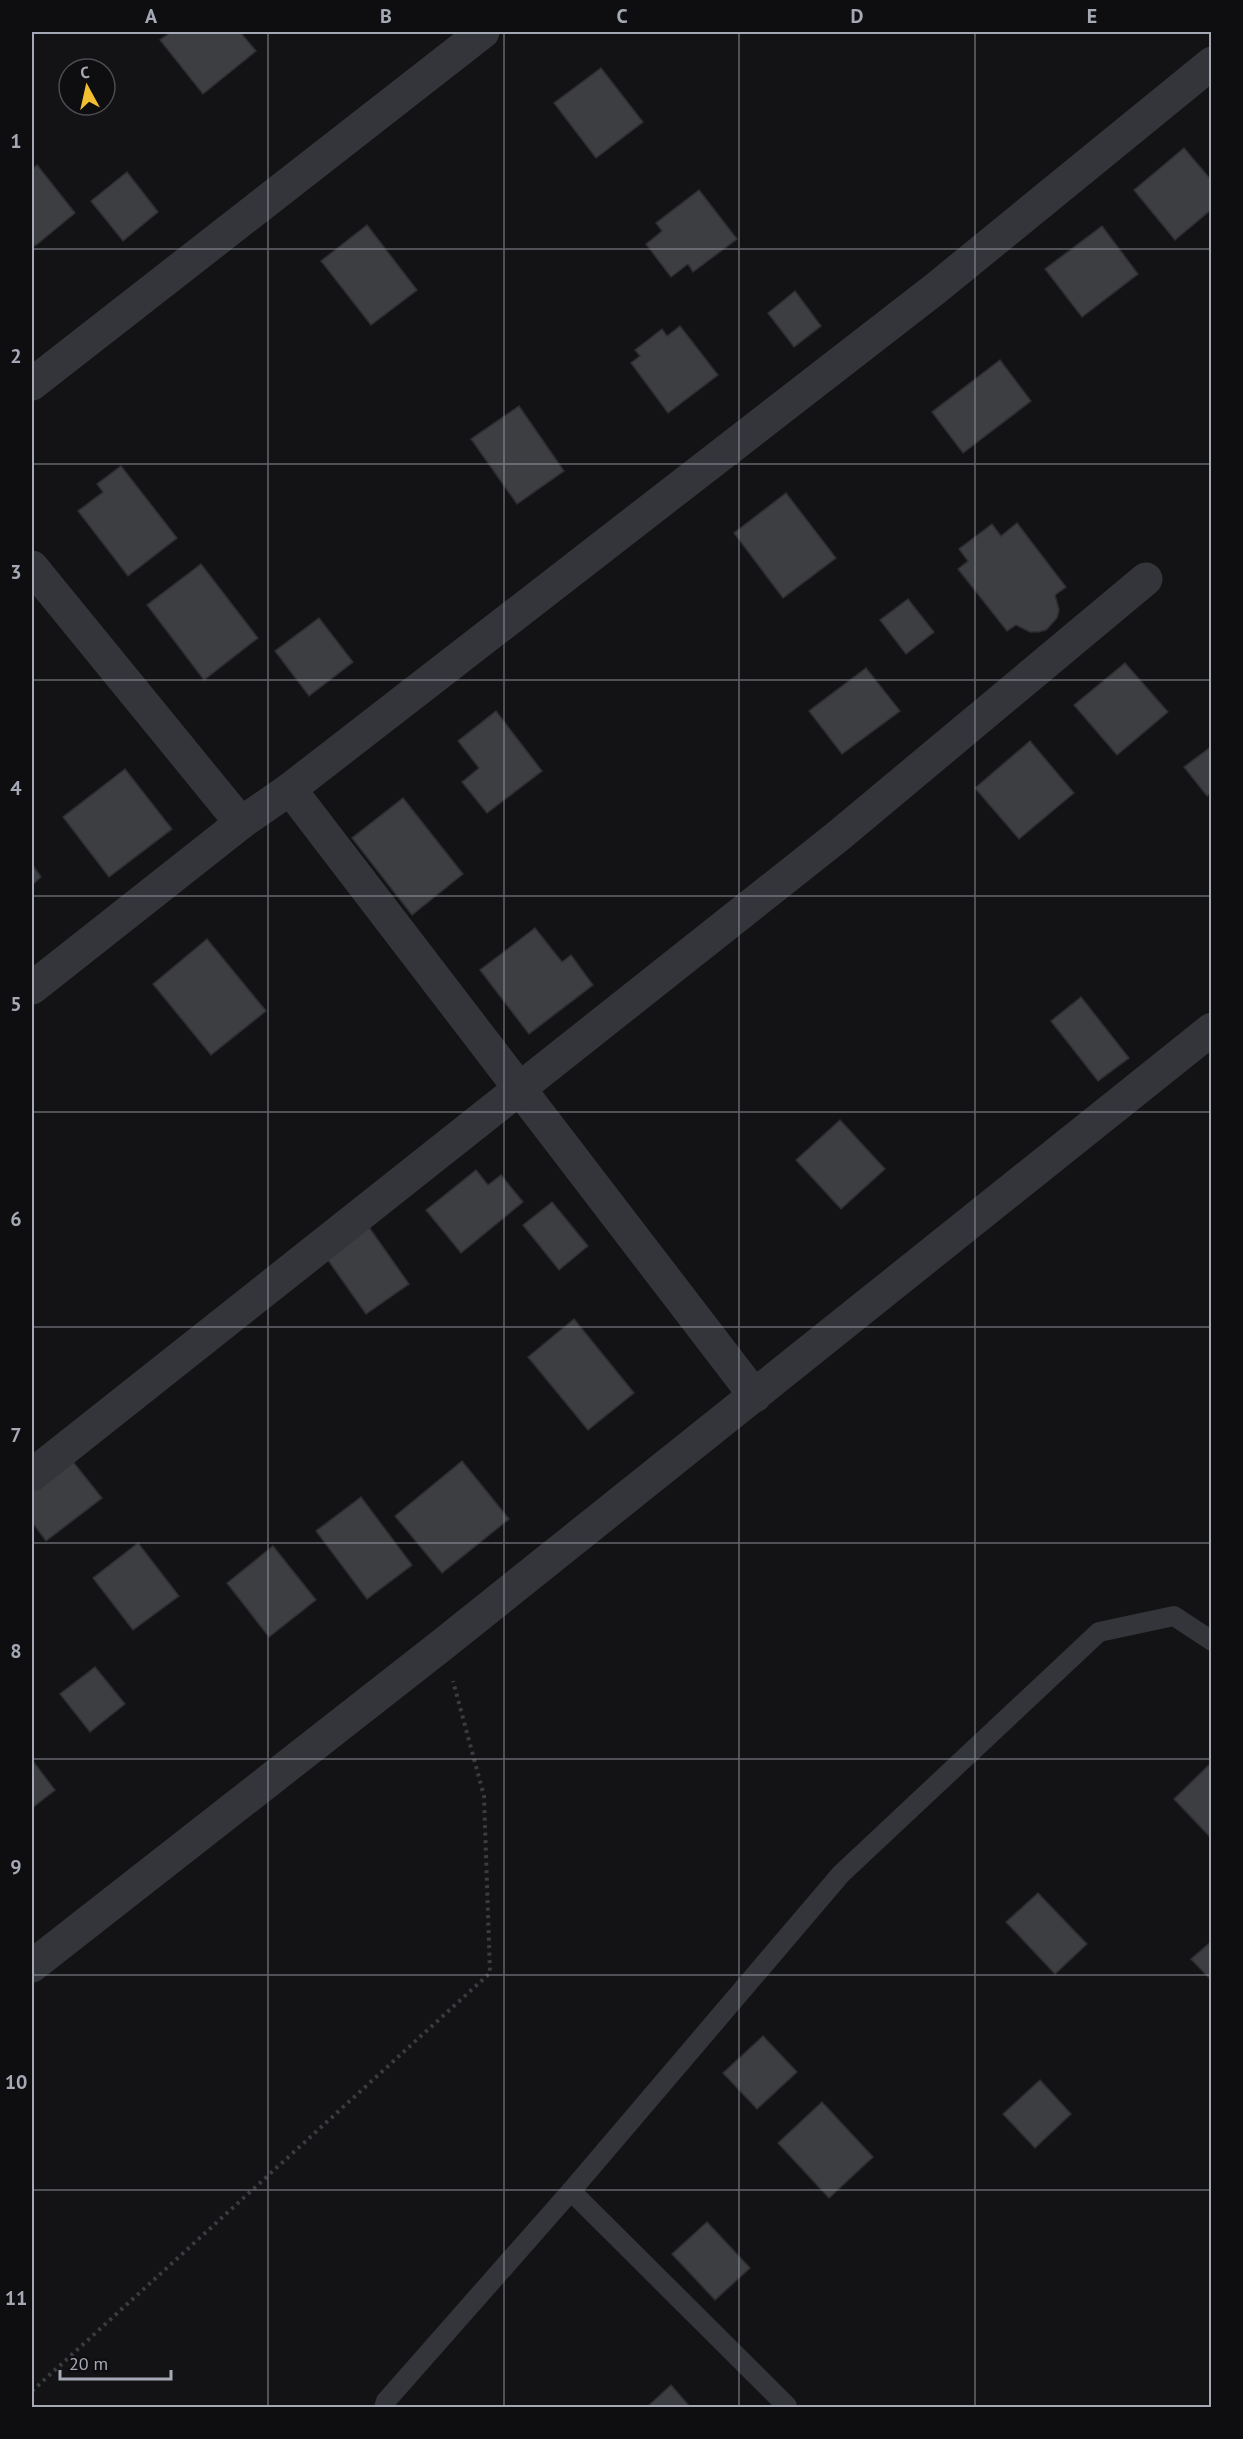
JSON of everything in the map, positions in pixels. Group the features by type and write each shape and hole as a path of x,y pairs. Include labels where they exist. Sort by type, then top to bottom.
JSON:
{"street":[{"path":"32,384 483,32"},
{"path":"32,988 241,823 290,789 935,289 1212,63"},
{"path":"32,567 241,823"},
{"path":"32,1475 837,837 1146,579"},
{"path":"290,789 755,1396"},
{"path":"32,1966 442,1645 1212,1029"}],"lane":[{"path":"384,2408 386,2401 572,2191 841,1874 1099,1632 1174,1616 1212,1641"},
{"path":"572,2191 787,2406"}],"path":[{"path":"32,2391 490,1973 484,1796 442,1645"}],"building":[{"path":"171,32 240,32 256,51 203,94 160,40"},
{"path":"601,68 643,122 596,158 554,103"},
{"path":"1184,148 1212,181 1212,209 1175,240 1134,190"},
{"path":"37,165 75,213 35,246 32,242 32,170"},
{"path":"127,172 158,212 123,241 91,201"},
{"path":"699,190 737,239 693,272 688,264 671,277 646,244 662,231 656,223"},
{"path":"367,225 417,290 371,325 321,261"},
{"path":"1102,226 1138,274 1082,317 1045,269"},
{"path":"795,291 821,326 794,347 768,313"},
{"path":"680,326 718,375 668,413 631,363 640,356 635,350 662,329 667,336"},
{"path":"1000,360 1031,401 963,453 932,412"},
{"path":"519,406 564,471 517,504 471,439"},
{"path":"121,466 177,538 128,576 78,511 103,492 97,484"},
{"path":"786,493 836,558 783,598 734,533"},
{"path":"1017,523 1066,587 1055,595 1059,610 1057,618 1046,630 1038,632 1030,632 1016,625 1007,631 958,569 968,561 959,549 992,524 1001,536"},
{"path":"201,564 258,638 204,680 147,605"},
{"path":"908,599 934,632 906,654 880,620"},
{"path":"319,618 353,662 309,696 275,651"},
{"path":"1125,663 1168,712 1117,755 1074,705"},
{"path":"866,668 900,711 842,754 809,711"},
{"path":"496,711 542,771 487,813 462,782 479,768 458,741"},
{"path":"1030,741 1074,793 1019,839 975,788"},
{"path":"1212,746 1212,792 1207,796 1184,767"},
{"path":"125,769 172,829 109,877 63,817"},
{"path":"403,798 463,874 412,915 352,838"},
{"path":"32,864 41,877 32,885"},
{"path":"535,928 562,962 571,955 593,985 529,1034 480,970"},
{"path":"207,939 266,1011 211,1055 153,984"},
{"path":"1081,997 1129,1058 1098,1081 1051,1021"},
{"path":"840,1120 885,1169 841,1209 796,1160"},
{"path":"476,1170 488,1185 501,1175 523,1202 461,1253 426,1210"},
{"path":"552,1202 588,1246 559,1270 523,1225"},
{"path":"366,1223 409,1284 366,1314 323,1253"},
{"path":"574,1319 634,1393 588,1430 528,1357"},
{"path":"70,1458 102,1498 46,1541 32,1522 32,1488"},
{"path":"462,1461 509,1519 442,1573 395,1516"},
{"path":"361,1497 412,1565 367,1599 316,1531"},
{"path":"138,1543 179,1596 133,1630 93,1578"},
{"path":"273,1546 316,1600 269,1637 227,1583"},
{"path":"95,1667 125,1704 90,1732 60,1694"},
{"path":"32,1760 55,1790 32,1808"},
{"path":"1212,1763 1212,1839 1174,1799"},
{"path":"1038,1893 1087,1944 1055,1974 1006,1922"},
{"path":"1212,1941 1212,1981 1191,1959"},
{"path":"763,2036 797,2072 757,2109 723,2073"},
{"path":"1040,2080 1071,2114 1035,2148 1003,2114"},
{"path":"822,2102 873,2157 829,2198 778,2143"},
{"path":"707,2222 750,2268 715,2300 672,2254"},
{"path":"671,2385 691,2408 646,2408"}]}
